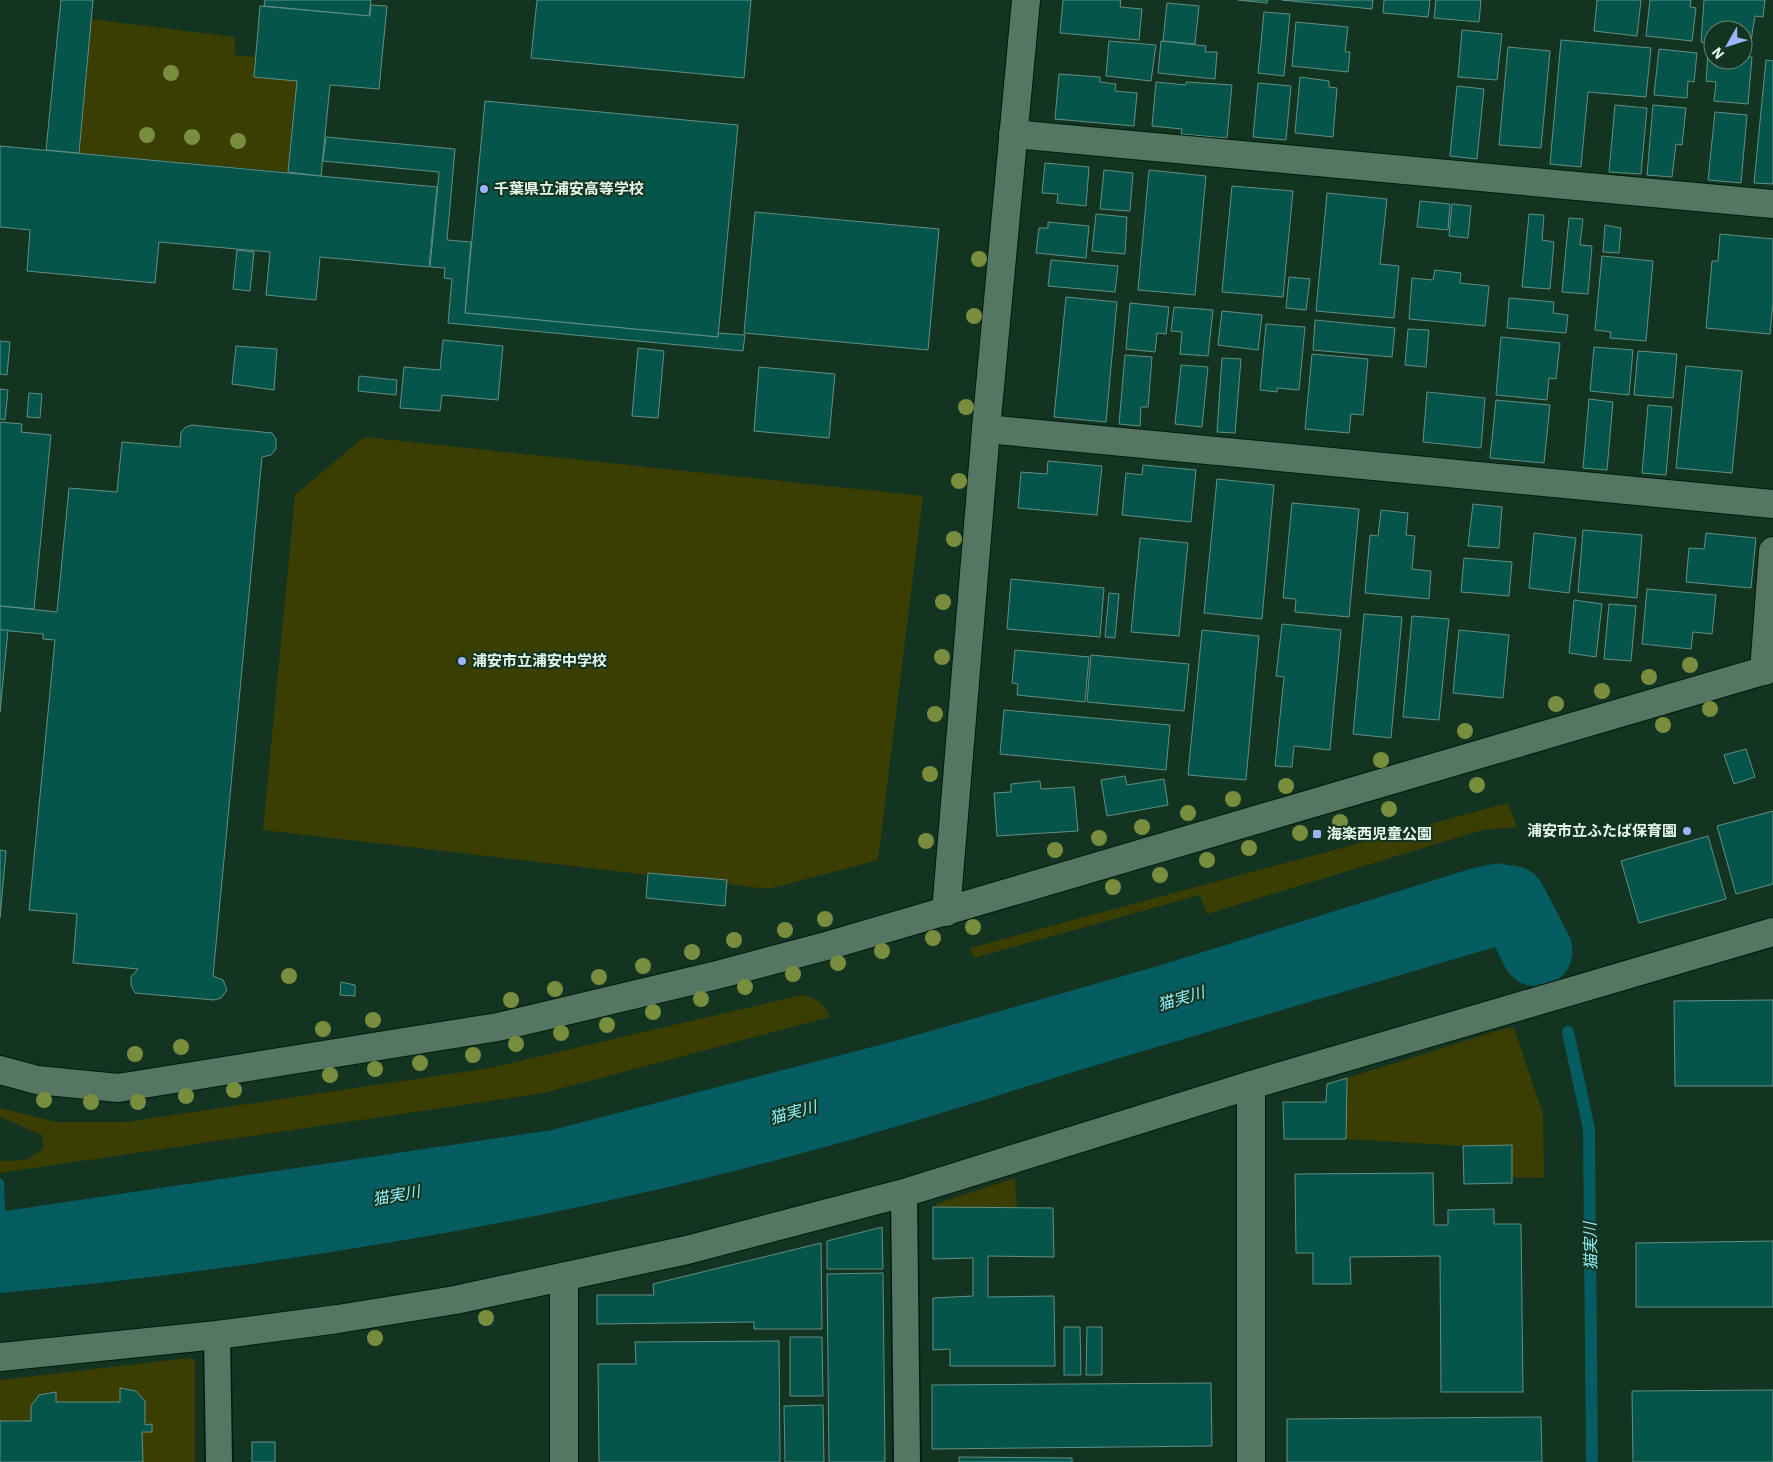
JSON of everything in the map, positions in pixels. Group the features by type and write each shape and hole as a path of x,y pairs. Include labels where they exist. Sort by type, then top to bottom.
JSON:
{"street":[{"path":"946,912 986,429 1026,0"},
{"path":"1013,134 1773,204"},
{"path":"986,429 1773,504"},
{"path":"0,1070 37,1080 118,1088 498,1027 721,974 946,912 1769,670 1773,551"},
{"path":"0,1357 218,1335 455,1300 564,1278 750,1235 904,1193 1251,1085 1773,932"},
{"path":"1251,1085 1251,1462"},
{"path":"904,1193 907,1462"},
{"path":"564,1278 564,1462"},
{"path":"218,1335 219,1462"}],"shaded area":[{"path":"91,19 235,37 235,55 256,57 297,81 288,172 79,153"},
{"path":"364,437 923,496 878,860 769,889 263,830 295,495"},
{"path":"1508,803 1517,827 1482,830 1207,914 1200,895 974,958 970,948"},
{"path":"802,995 819,1002 830,1017 544,1093 0,1173 0,1161 27,1160 44,1148 42,1135 0,1117 0,1108 56,1122 126,1122 490,1068"},
{"path":"1506,1028 1514,1028 1543,1114 1544,1178 1512,1177 1511,1145 1463,1146 1346,1139 1347,1078"},
{"path":"1015,1178 1017,1209 936,1207 936,1204"},
{"path":"189,1358 195,1360 195,1462 143,1462 142,1432 152,1431 152,1425 145,1425 145,1401 136,1391 120,1389 120,1402 56,1402 56,1392 40,1395 31,1421 0,1421 0,1380"}],"water":[{"path":"1500,863 1529,871 1547,897 1559,931 1502,945 877,1132 795,1155 599,1203 500,1223 301,1257 201,1271 0,1293 0,1178 4,1181 5,1211 552,1130 899,1040 1158,966 1473,868"}],"building":[{"path":"61,0 93,0 79,153 46,150"},
{"path":"265,0 371,0 369,16 264,6"},
{"path":"537,0 751,0 744,78 531,58"},
{"path":"1063,0 1121,0 1120,7 1142,9 1139,40 1060,33"},
{"path":"1238,0 1268,0 1267,3"},
{"path":"1282,0 1373,0 1372,9"},
{"path":"1384,0 1430,0 1428,17 1383,13"},
{"path":"1436,0 1481,0 1479,22 1434,18"},
{"path":"1597,0 1641,0 1637,36 1594,31"},
{"path":"1650,0 1691,0 1690,7 1696,8 1692,41 1646,36"},
{"path":"1704,0 1765,0 1763,17 1755,16 1753,28 1753,20 1703,20 1703,42 1701,42"},
{"path":"1167,3 1199,6 1195,44 1163,41"},
{"path":"371,5 387,6 379,89 330,85 321,176 288,172 297,81 254,77 260,6 370,16"},
{"path":"1264,12 1290,14 1284,76 1258,73"},
{"path":"1296,22 1348,27 1345,52 1350,52 1348,72 1292,66"},
{"path":"1462,30 1502,34 1497,80 1458,77"},
{"path":"1561,40 1651,48 1646,97 1588,92 1581,167 1550,164"},
{"path":"1109,41 1156,45 1151,81 1106,76"},
{"path":"1161,41 1206,46 1205,52 1217,52 1215,79 1158,73"},
{"path":"1508,47 1550,51 1541,148 1499,145"},
{"path":"1659,49 1697,53 1694,82 1688,81 1687,98 1654,95"},
{"path":"1766,60 1773,61 1773,184 1754,183"},
{"path":"1707,70 1751,70 1748,104 1714,101 1716,82 1706,81"},
{"path":"1059,74 1100,77 1100,82 1116,84 1115,91 1137,93 1134,126 1055,119"},
{"path":"1300,77 1329,81 1329,87 1337,88 1333,137 1295,133"},
{"path":"1156,82 1186,85 1186,82 1232,85 1227,138 1181,134 1182,129 1152,126"},
{"path":"1258,83 1291,86 1286,140 1253,137"},
{"path":"1457,86 1484,89 1477,159 1450,156"},
{"path":"485,101 738,125 718,337 465,313"},
{"path":"1615,105 1647,108 1641,174 1609,172"},
{"path":"1653,105 1686,108 1682,145 1676,144 1672,177 1647,175"},
{"path":"1715,112 1747,115 1741,183 1708,180"},
{"path":"326,137 455,149 447,240 471,242 465,313 718,337 718,333 745,335 743,351 448,323 452,279 444,278 445,268 430,267 439,172 323,161"},
{"path":"0,146 437,187 429,267 320,257 316,300 266,295 270,252 159,242 155,283 27,271 30,230 0,227"},
{"path":"1045,163 1089,167 1086,206 1057,203 1058,194 1042,193"},
{"path":"1104,170 1133,173 1130,211 1100,209"},
{"path":"1149,170 1206,176 1195,295 1138,290"},
{"path":"1232,186 1293,191 1283,297 1222,292"},
{"path":"1327,193 1387,199 1380,264 1399,266 1394,318 1316,311"},
{"path":"1420,201 1450,204 1448,230 1417,227"},
{"path":"1452,204 1471,206 1468,238 1449,236"},
{"path":"755,212 939,229 928,350 744,333"},
{"path":"1096,214 1127,217 1125,254 1092,251"},
{"path":"1529,214 1544,215 1542,240 1554,242 1550,289 1522,287"},
{"path":"1569,218 1583,219 1580,245 1592,246 1588,294 1562,292"},
{"path":"1048,222 1089,226 1086,258 1036,253 1039,228 1048,228"},
{"path":"1605,225 1621,228 1619,253 1603,252"},
{"path":"1720,234 1773,239 1773,302 1770,334 1706,328 1712,261 1718,261"},
{"path":"237,250 254,252 250,291 233,289"},
{"path":"1602,256 1653,261 1646,341 1610,338 1611,332 1595,330"},
{"path":"1051,260 1118,266 1115,292 1048,286"},
{"path":"1435,270 1461,273 1460,283 1489,286 1485,326 1409,319 1412,278 1433,280"},
{"path":"1289,277 1310,279 1306,310 1286,308"},
{"path":"1066,297 1117,302 1106,422 1054,417"},
{"path":"1509,298 1554,302 1553,313 1568,315 1566,333 1507,328"},
{"path":"1130,303 1169,307 1166,334 1157,333 1155,352 1126,349"},
{"path":"1174,307 1213,310 1208,356 1180,354 1182,332 1171,331"},
{"path":"1222,311 1262,315 1258,350 1218,345"},
{"path":"1315,320 1395,328 1392,357 1313,350"},
{"path":"1266,324 1305,327 1299,390 1277,388 1277,392 1260,390"},
{"path":"1408,329 1429,330 1426,367 1405,365"},
{"path":"1501,337 1560,343 1556,379 1549,378 1547,400 1496,395"},
{"path":"443,340 503,346 498,400 442,395 440,411 400,408 404,367 440,370"},
{"path":"0,341 10,342 7,375 0,374"},
{"path":"236,346 277,349 274,390 232,384"},
{"path":"1594,347 1633,350 1629,395 1590,391"},
{"path":"638,348 664,351 658,418 632,416"},
{"path":"1638,351 1677,354 1673,398 1634,395"},
{"path":"1312,354 1368,359 1363,415 1351,414 1349,433 1305,429"},
{"path":"1125,355 1152,357 1148,407 1141,407 1140,426 1119,424"},
{"path":"1222,358 1241,359 1235,433 1217,432"},
{"path":"1181,365 1208,367 1202,427 1175,424"},
{"path":"1686,366 1742,371 1732,473 1676,468"},
{"path":"759,367 835,374 829,438 754,431"},
{"path":"359,376 397,380 396,395 358,391"},
{"path":"0,389 8,390 5,420 0,419"},
{"path":"1427,392 1485,398 1481,448 1423,442"},
{"path":"29,393 42,394 40,418 27,417"},
{"path":"1589,399 1613,402 1607,470 1583,468"},
{"path":"1496,400 1550,405 1544,463 1490,458"},
{"path":"1648,405 1672,407 1666,475 1642,473"},
{"path":"0,422 22,424 21,432 51,435 34,609 0,606"},
{"path":"192,425 272,433 276,439 276,449 271,455 262,457 213,976 223,980 227,990 221,998 214,1000 135,993 131,985 131,977 138,969 73,963 77,914 29,910 55,640 43,639 43,634 0,630 0,606 57,612 69,488 117,492 122,442 180,447 181,432 186,427"},
{"path":"1048,461 1102,466 1097,515 1018,508 1021,472 1047,474"},
{"path":"1143,465 1196,470 1191,522 1122,515 1126,473 1142,475"},
{"path":"1217,479 1274,485 1262,619 1204,613"},
{"path":"1292,503 1359,509 1349,617 1295,612 1296,599 1283,598"},
{"path":"1473,504 1502,507 1499,548 1468,546"},
{"path":"1381,510 1408,513 1406,535 1415,536 1412,569 1431,571 1429,599 1365,593 1370,535 1378,536"},
{"path":"1583,530 1642,535 1637,598 1578,592"},
{"path":"1534,533 1576,538 1569,593 1529,588"},
{"path":"1706,533 1756,538 1751,588 1686,582 1689,548 1704,549"},
{"path":"1140,538 1188,543 1179,636 1131,632"},
{"path":"1464,558 1512,562 1509,596 1461,592"},
{"path":"1011,579 1104,588 1100,637 1007,629"},
{"path":"1647,589 1716,595 1712,634 1693,632 1691,649 1642,644"},
{"path":"1109,593 1119,594 1115,638 1105,637"},
{"path":"1574,600 1602,604 1596,657 1569,653"},
{"path":"1609,604 1636,606 1631,661 1604,659"},
{"path":"1364,614 1402,617 1391,738 1353,734"},
{"path":"1412,616 1449,619 1439,720 1403,717"},
{"path":"1282,624 1341,630 1330,750 1294,746 1292,767 1275,766 1284,677 1276,676"},
{"path":"0,630 8,630 0,712"},
{"path":"1202,630 1259,636 1246,780 1188,775"},
{"path":"1459,630 1509,635 1503,698 1453,693"},
{"path":"1015,650 1089,657 1085,702 1017,695 1018,684 1012,683"},
{"path":"1091,655 1189,664 1184,711 1087,702"},
{"path":"1004,710 1170,725 1166,770 1000,754"},
{"path":"1746,749 1755,777 1734,784 1724,755"},
{"path":"1125,776 1127,785 1164,779 1168,805 1107,816 1101,780"},
{"path":"1040,781 1041,789 1074,787 1078,831 997,836 994,793 1011,792 1011,784"},
{"path":"1773,811 1773,884 1736,894 1717,826"},
{"path":"1708,836 1726,899 1639,923 1621,861"},
{"path":"0,850 6,851 0,918"},
{"path":"648,873 727,880 725,906 646,898"},
{"path":"341,982 355,985 355,996 340,995"},
{"path":"1773,1000 1773,1086 1675,1086 1674,1001"},
{"path":"1347,1078 1346,1139 1284,1139 1283,1102 1326,1102 1327,1084"},
{"path":"1512,1145 1512,1183 1464,1184 1463,1146"},
{"path":"1433,1173 1434,1225 1448,1225 1448,1210 1494,1209 1494,1224 1521,1224 1523,1392 1441,1392 1440,1256 1350,1257 1351,1284 1313,1284 1313,1253 1296,1253 1295,1174"},
{"path":"933,1207 1053,1208 1054,1257 988,1256 988,1297 1054,1296 1055,1366 950,1366 950,1349 933,1350 933,1298 973,1296 973,1258 933,1259"},
{"path":"882,1227 883,1269 827,1269 827,1241"},
{"path":"1773,1241 1773,1307 1636,1307 1636,1243"},
{"path":"821,1243 822,1329 754,1329 754,1322 597,1324 597,1295 654,1295 653,1284"},
{"path":"883,1273 885,1462 829,1462 827,1274"},
{"path":"1064,1327 1080,1327 1081,1375 1064,1375"},
{"path":"1087,1327 1102,1327 1102,1375 1086,1375"},
{"path":"790,1337 822,1337 823,1396 790,1396"},
{"path":"779,1341 780,1462 599,1462 598,1364 636,1364 635,1342"},
{"path":"1211,1383 1212,1446 932,1449 932,1385"},
{"path":"120,1388 136,1391 145,1401 145,1425 152,1424 152,1432 142,1432 143,1462 0,1462 0,1421 31,1421 31,1406 39,1395 56,1392 56,1402 120,1402"},
{"path":"1773,1390 1773,1462 1633,1462 1632,1391"},
{"path":"823,1405 824,1462 785,1462 784,1406"},
{"path":"1541,1417 1542,1462 1287,1462 1287,1419"},
{"path":"252,1442 275,1442 275,1462 252,1462"},
{"path":"959,1457 1072,1458 1072,1462 959,1462"}],"waterway":[{"name":"猫実川","path":"1458,916 1511,901 1537,951"},
{"name":"猫実川","path":"1568,1032 1589,1129 1592,1462"}],"place":[{"name":"千葉県立浦安高等学校","path":"484,189"},
{"name":"浦安市立浦安中学校","path":"462,661"},
{"name":"浦安市立ふたば保育園","path":"1687,831"},
{"name":"海楽西児童公園","path":"1317,834"}]}
